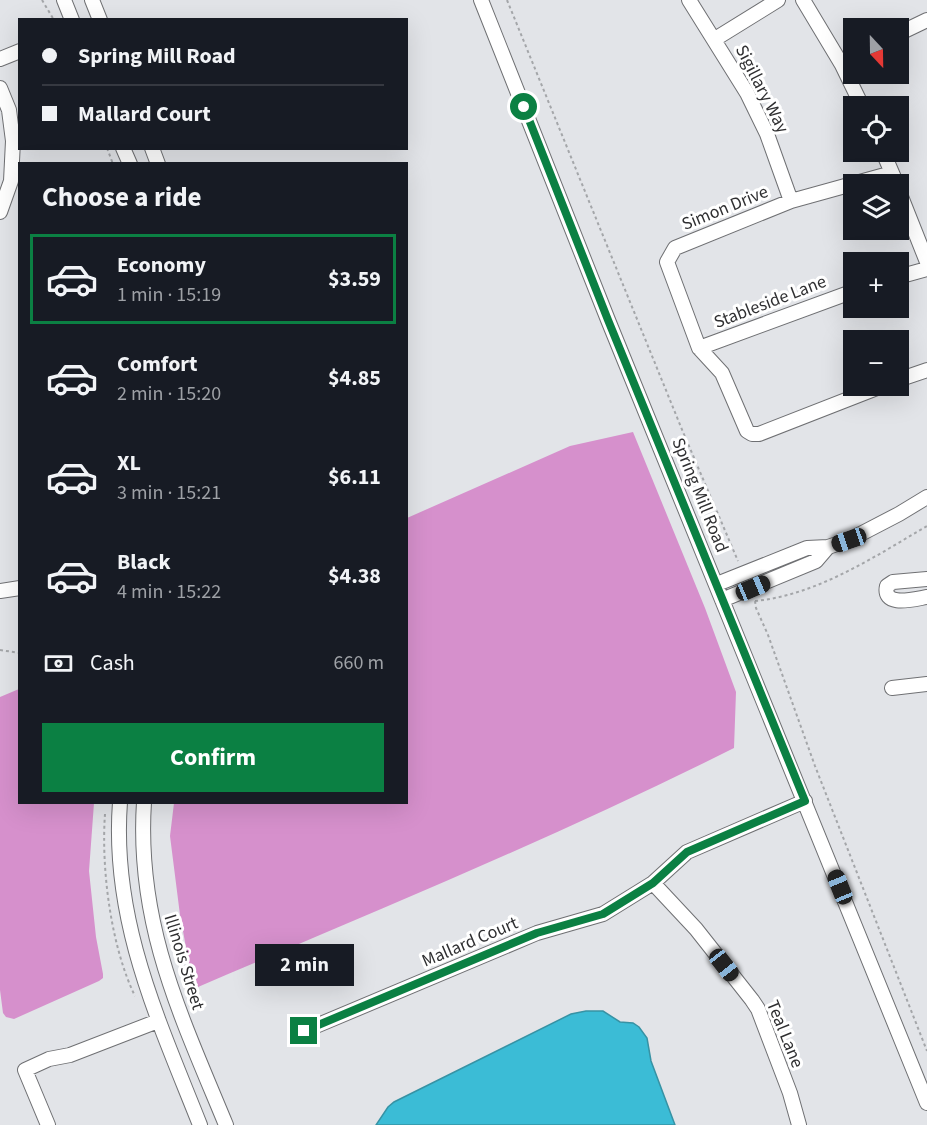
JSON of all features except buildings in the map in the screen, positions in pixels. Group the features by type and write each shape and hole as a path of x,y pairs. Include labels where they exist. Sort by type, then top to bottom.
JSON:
{"street":[{"path":"64,0 71,18"},
{"path":"92,0 98,18"},
{"name":"Spring Mill Road","path":"481,0 608,320 927,1103"},
{"name":"Sigillary Way","path":"689,0 747,93 767,134 791,201"},
{"path":"714,39 778,0"},
{"path":"803,0 843,55"},
{"path":"909,29 927,20"},
{"path":"0,59 18,52"},
{"path":"0,88 13,101 9,110 13,141 11,181 0,212"},
{"name":"Simon Drive","path":"699,348 667,262 675,248 791,201 843,190"},
{"path":"909,216 927,261"},
{"path":"909,274 927,269"},
{"name":"Stableside Lane","path":"699,348 843,295"},
{"path":"699,348 722,373 747,431 752,434 759,434 856,396"},
{"path":"909,376 927,370"},
{"path":"717,584 807,548 828,547 849,540 927,497"},
{"path":"722,600 754,595 816,561 828,547"},
{"path":"925,579 922,598 894,601 889,598 886,591 887,586 893,582 925,579"},
{"path":"0,591 18,588"},
{"path":"892,688 927,684"},
{"name":"Mallard Court","path":"304,1031 537,933 603,914 653,883 687,852 805,801"},
{"path":"120,804 121,867 129,927 141,973 158,1021 200,1125"},
{"name":"Illinois Street","path":"144,804 143,859 153,930 175,999 226,1125"},
{"name":"Teal Lane","path":"653,883 696,929 752,1000 786,1083 799,1125"},
{"path":"48,1125 25,1070 49,1059 70,1055 158,1021"}],"path":[{"path":"42,0 53,18"},
{"path":"507,0 683,432 737,560 747,573"},
{"path":"927,526 823,583 775,599 754,595 756,608 768,635 814,765 927,1051"},
{"path":"0,650 18,653"}],"shaded area":[{"path":"633,432 705,608 736,692 734,748 535,842 198,987 190,969 180,915 170,836 174,804 408,804 408,518 570,446"},
{"path":"18,689 18,804 94,804 89,871 96,937 103,974 103,978 99,981 14,1019 6,1017 3,1013 0,990 0,697"}],"water":[{"path":"603,1011 620,1022 633,1023 639,1027 647,1038 651,1061 675,1125 376,1125 394,1102 571,1014"}],"route":[{"path":"304,1031 537,933 603,914 653,883 687,852 805,801 608,320 524,107"}]}
